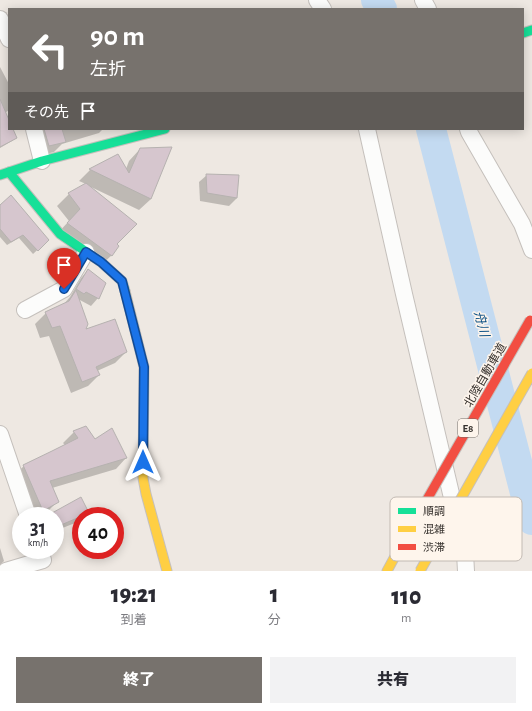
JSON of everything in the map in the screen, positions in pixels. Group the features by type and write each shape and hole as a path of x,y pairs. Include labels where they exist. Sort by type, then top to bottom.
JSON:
{"main road":[{"path":"0,175 42,161 161,130"},
{"path":"10,172 60,234 101,262 122,281 144,367 143,478 167,571"},
{"name":"北陸自動車道","path":"428,497 531,318"},
{"name":"E8","path":"462,497 532,373"},
{"name":"北陸自動車道","path":"387,571 392,561"},
{"name":"E8","path":"420,571 426,561"}],"street":[{"path":"316,0 322,8"},
{"path":"0,19 8,37"},
{"path":"34,130 42,161"},
{"path":"367,130 452,497"},
{"path":"469,130 527,218 532,250"},
{"path":"25,310 64,289 86,252"},
{"path":"0,434 25,507"},
{"path":"6,571 43,559"},
{"path":"465,561 466,571"}],"building":[{"path":"0,99 8,118 8,130 13,130 17,138 0,147"},
{"path":"44,130 62,130 66,142 49,146"},
{"path":"172,147 151,199 89,169 118,154 129,173 140,148"},
{"path":"206,174 239,175 237,198 207,193"},
{"path":"86,183 137,224 117,244 119,246 112,256 67,223 80,209 68,193"},
{"path":"11,195 49,240 38,251 23,235 11,242 0,229 0,205"},
{"path":"88,269 106,283 99,299 86,292 84,294 76,289"},
{"path":"76,290 88,324 86,329 115,319 127,352 96,367 100,375 82,382 60,326 52,328 45,312 69,301"},
{"path":"86,426 95,439 112,428 127,458 50,481 59,502 50,507 41,507 23,465 78,438 73,431"},
{"path":"81,497 86,507 72,507 72,520 64,524 63,507"}],"waterway":[{"name":"舟川","path":"376,0 381,8"},
{"name":"舟川","path":"431,130 532,520"}],"traffic: fast":[{"path":"524,33 532,30"},
{"path":"0,175 42,161 161,130"},
{"path":"9,172 60,234 101,262 122,281 125,291"}],"traffic: slow":[{"path":"125,291 144,367 143,478 167,571"},
{"path":"462,497 532,373"},
{"path":"387,571 392,561"},
{"path":"420,571 426,561"}],"traffic: jam":[{"path":"428,497 530,320"}],"route":[{"path":"64,289 86,252 101,262 122,281 144,367 143,462"}]}
